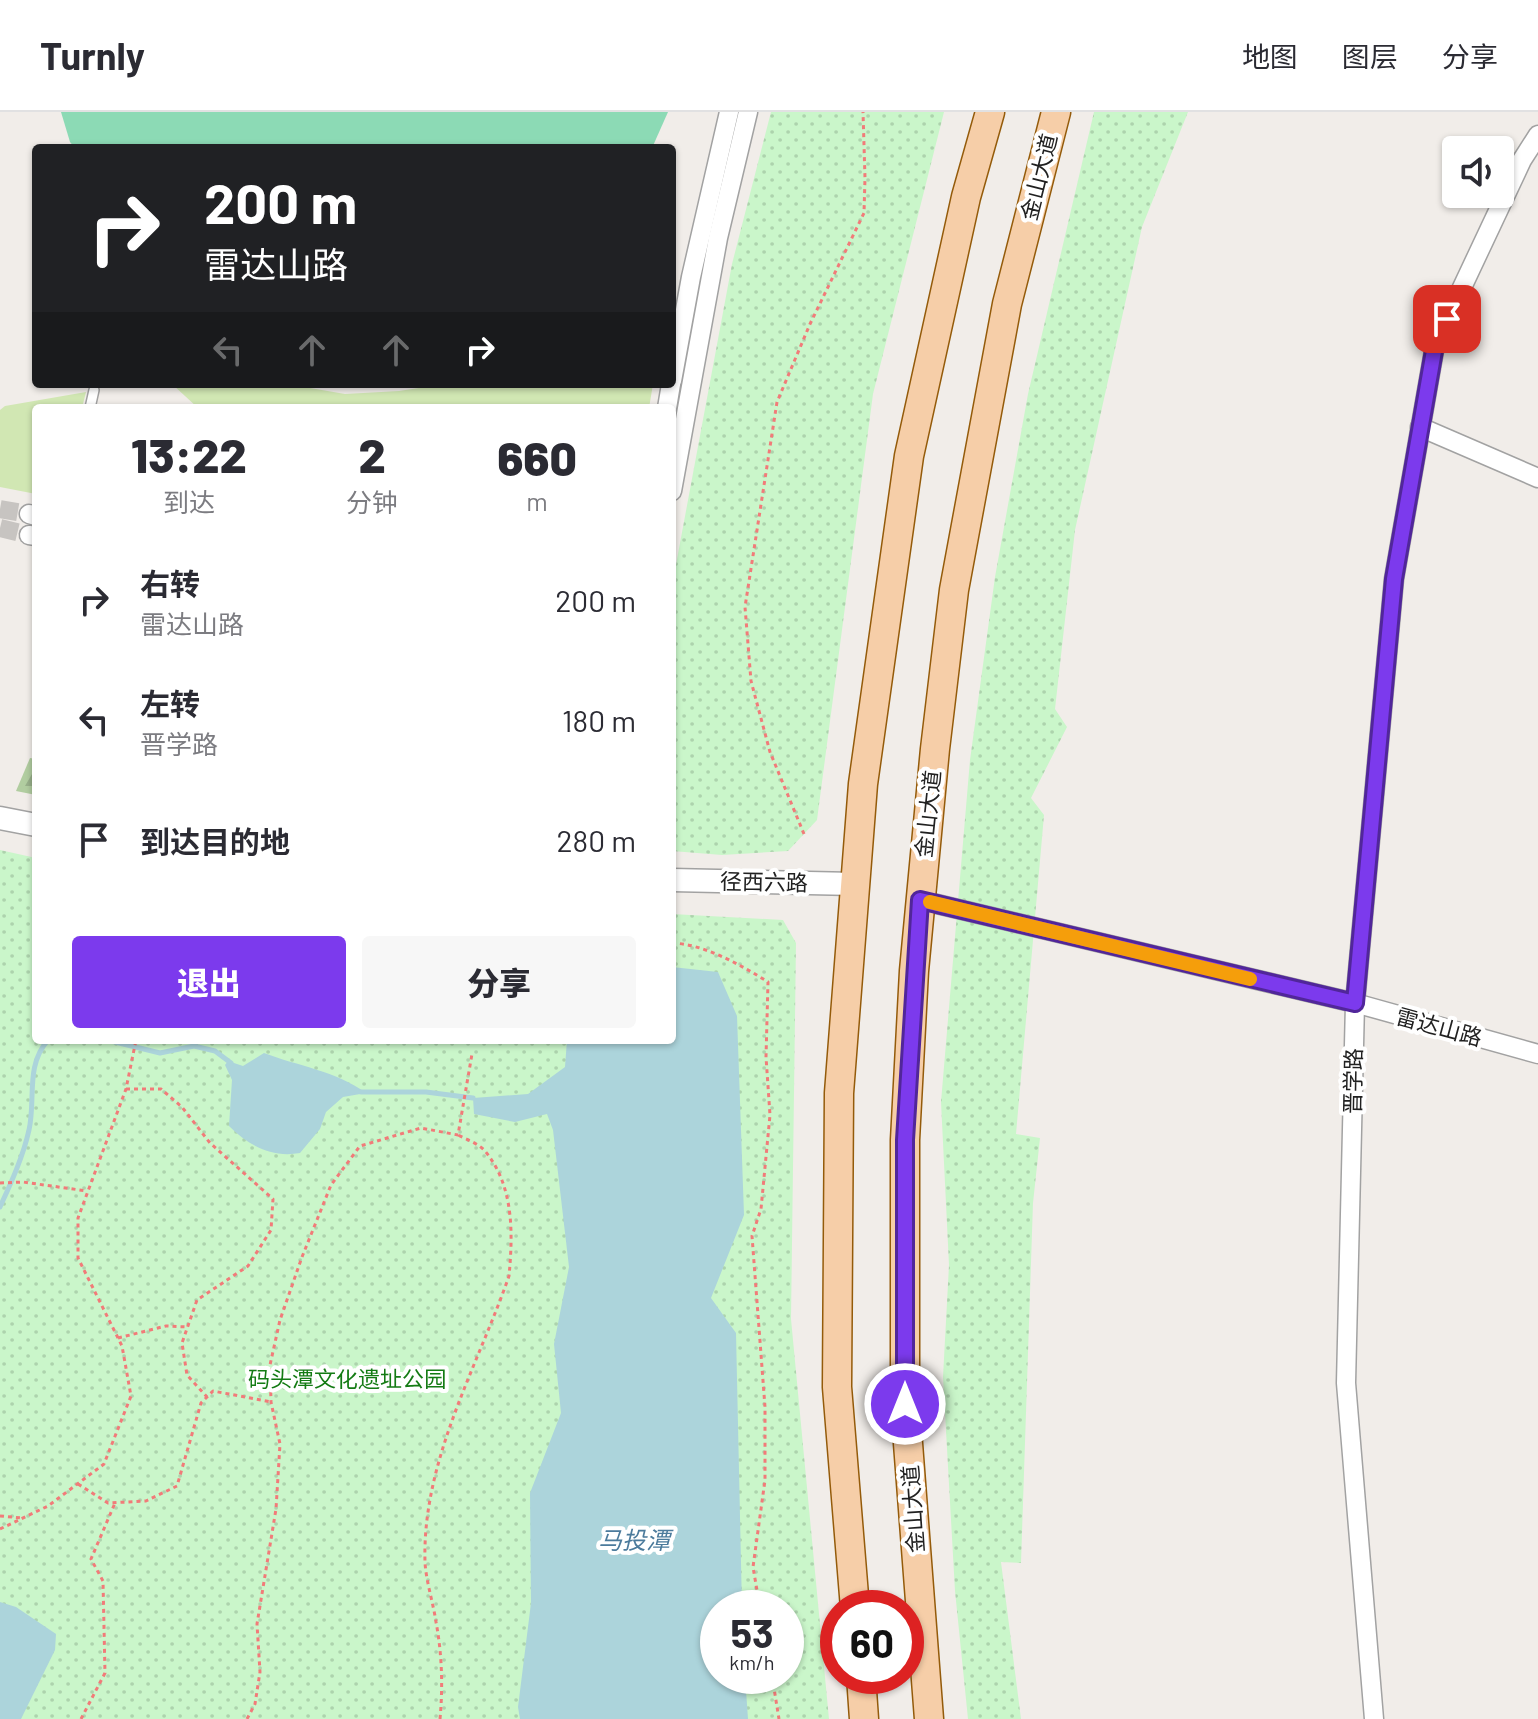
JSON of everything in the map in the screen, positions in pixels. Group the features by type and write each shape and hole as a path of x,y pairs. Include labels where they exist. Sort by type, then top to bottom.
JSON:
{"main road":[{"path":"854,1590 837,1387 839,1093 863,784 909,456 966,197 990,112"},
{"name":"金山大道","path":"929,1719 905,1404 905,1140 920,900 954,590 1007,304 1056,112"},
{"path":"862,1694 864,1719"}],"street":[{"path":"676,360 691,277 729,112"},
{"path":"676,469 718,238 748,112"},
{"name":"晋学路","path":"1374,1719 1346,1383 1355,1003 1394,579 1435,345 1522,160 1538,135"},
{"path":"1420,427 1538,478"},
{"path":"0,818 32,824"},
{"name":"径西六路","path":"676,880 855,884"},
{"name":"雷达山路","path":"920,900 1355,1003 1538,1054"}],"lane":[{"path":"91,404 94,390"}],"path":[{"path":"804,834 770,752 751,681 745,607 777,402 810,324 864,213 863,112"},
{"path":"676,943 686,943 747,969 768,982 766,1057 770,1115 761,1209 752,1236 765,1407 765,1480 753,1567 757,1590"},
{"path":"0,1529 48,1506 104,1464 131,1396 118,1338 78,1258 78,1218 126,1089 135,1044"},
{"path":"458,1135 472,1054"},
{"path":"126,1089 161,1089 182,1107 210,1143 273,1199 271,1230 248,1266 197,1300 182,1343 187,1375 207,1397"},
{"path":"247,1719 255,1704 260,1672 257,1624 277,1496 280,1444 271,1402 270,1365 280,1320 331,1185 360,1146 421,1128 458,1135 484,1149 508,1192 512,1245 509,1276 435,1472 429,1510 425,1563 441,1657 440,1719"},
{"path":"0,1183 23,1182 87,1191"},
{"path":"118,1338 166,1326 188,1327"},
{"path":"78,1484 108,1503 146,1501 177,1486 201,1403 213,1391 271,1402"},
{"path":"81,1719 105,1673 103,1581 91,1559 115,1503"},
{"path":"0,1516 23,1518"},
{"path":"775,1694 779,1719"}],"green space":[{"path":"61,112 668,112 654,144 70,142"},
{"path":"771,112 944,112 873,394 817,820 788,851 722,855 676,851 676,565 732,264"},
{"path":"1094,112 1188,112 1142,227 1075,530 1055,709 1067,727 1031,798 1044,815 1016,1134 1040,1138 1033,1203 1021,1563 1001,1562 1021,1719 968,1719 955,1591 943,1377 949,1265 941,1102 970,760 995,577 1028,394"},
{"path":"176,388 310,388 345,394 419,388 652,388 650,404 194,404"},
{"path":"86,392 83,404 32,404 32,493 0,487 0,410 5,406"},
{"path":"30,758 32,758 32,794 16,791"},
{"name":"码头潭文化遗址公园","path":"0,850 32,857 32,1044 676,1044 676,914 783,920 796,943 791,1319 820,1624 820,1694 827,1694 829,1719 0,1719"}],"water":[{"name":"马投潭","path":"676,967 718,972 737,1016 744,1215 711,1298 736,1333 742,1590 700,1590 700,1694 746,1694 748,1719 520,1719 518,1707 531,1603 530,1493 561,1413 554,1344 569,1267 553,1130 547,1114 515,1122 474,1114 473,1098 528,1094 565,1067 567,1044 676,1044"},
{"path":"264,1053 330,1074 366,1093 343,1097 326,1112 320,1129 300,1153 280,1154 262,1149 229,1126 232,1080 225,1065 228,1061 243,1066"},
{"path":"0,1602 16,1607 56,1634 55,1650 21,1719 0,1719"}],"waterway":[{"path":"0,1207 26,1140 36,1061 45,1044"},
{"path":"123,1044 160,1053 194,1046 215,1051 231,1063"},
{"path":"361,1092 426,1092 473,1098"}],"tunnel":[{"path":"0,509 29,514"},
{"path":"0,528 29,535"}],"slow traffic":[{"path":"930,902 1250,979"}],"route":[{"path":"905,1404 905,1140 920,900 1355,1003 1394,579 1435,345 1447,319"}]}
